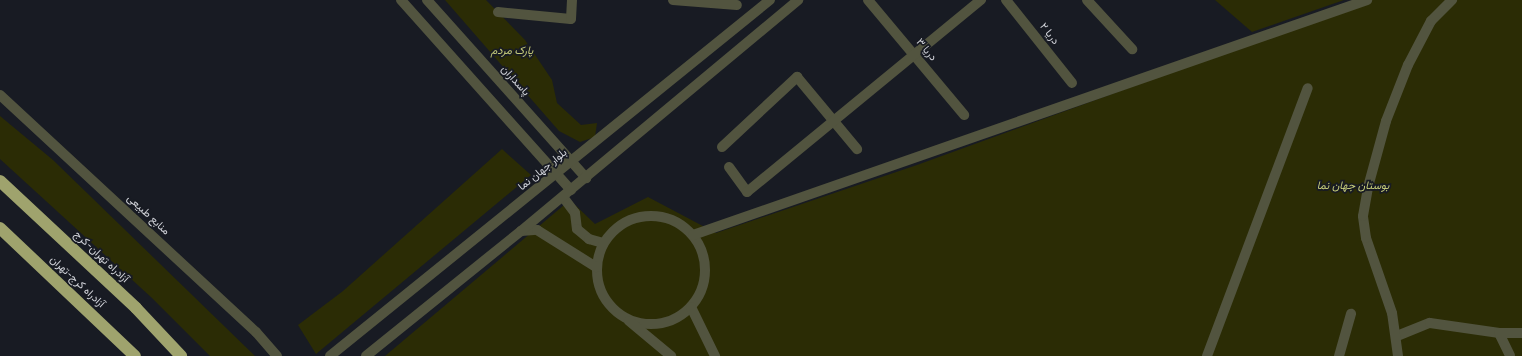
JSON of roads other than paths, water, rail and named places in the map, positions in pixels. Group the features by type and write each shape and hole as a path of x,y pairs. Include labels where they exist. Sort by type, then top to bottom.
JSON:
{"highway":[{"name":"آزادراه تهران-کرج","path":"0,181 136,308 181,356"},
{"name":"آزادراه کرج-تهران","path":"0,228 135,356"}],"street":[{"path":"401,0 557,175 567,193 575,213 577,229 589,239 603,243"},
{"name":"پاسداران","path":"427,0 586,178"},
{"path":"498,12 571,19 572,0"},
{"path":"673,0 737,5"},
{"name":"بلوار جهان نما","path":"330,356 557,175 770,0"},
{"path":"366,356 586,178 798,0"},
{"name":"دریا ۳","path":"868,0 915,54 964,115"},
{"path":"729,167 748,192 981,0"},
{"name":"دریا ۲","path":"1006,0 1072,83"},
{"path":"1088,0 1132,49"},
{"path":"693,235 1367,0"},
{"path":"1398,356 1397,336 1392,313 1366,238 1363,216 1368,187 1386,121 1408,65 1431,21 1452,0"},
{"path":"722,147 797,77 857,149"},
{"path":"1207,356 1308,88"},
{"name":"منابع طبیعی","path":"0,95 256,332 277,356"},
{"path":"628,319 644,324 661,323 678,318 691,307 700,294 705,279 706,263 702,248 693,235 682,224 668,218 646,216 624,222 603,243 596,267 598,283 604,298 614,310 628,319 671,356"},
{"path":"521,231 537,230 596,267"},
{"path":"691,307 715,356"},
{"path":"1339,356 1352,314"},
{"path":"1397,336 1430,323 1498,333 1522,333"},
{"path":"1498,333 1510,356"}],"park label":[{"name":"پارک مردم","path":"512,51"},
{"name":"بوستان جهان نما","path":"1353,186"}]}
